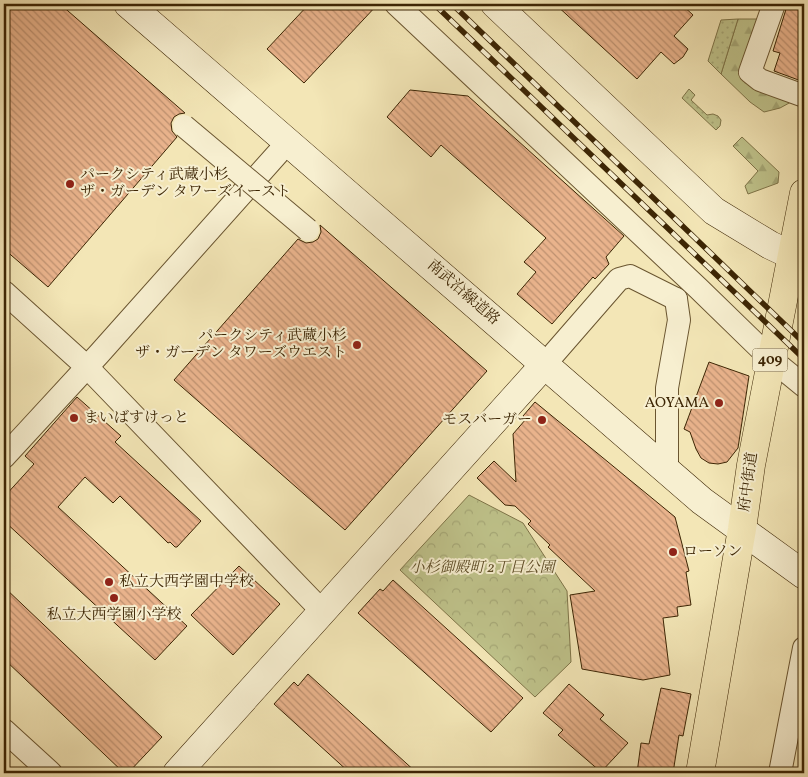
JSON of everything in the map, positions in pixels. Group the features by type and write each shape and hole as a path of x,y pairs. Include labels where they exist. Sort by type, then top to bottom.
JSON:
{"highway":[{"name":"府中街道","path":"700,773 742,529 751,465 771,359 798,258 804,193"}],"street":[{"name":"南武沿線道路","path":"128,4 702,501 804,575"},
{"path":"396,4 771,359 804,386"},
{"path":"495,4 714,211 770,245 798,258"},
{"path":"774,4 750,72 760,80 804,96"},
{"path":"184,126 308,230"},
{"path":"4,458 288,142"},
{"path":"177,773 292,647 619,279 630,276 680,303 667,388 667,470"},
{"path":"4,292 87,367 322,611"},
{"path":"780,773 804,648"},
{"path":"4,730 51,773"}],"green space":[{"path":"738,19 758,19 740,74 791,102 780,108 764,112 750,102 721,74"},
{"path":"738,19 721,74 708,61 721,20"},
{"path":"689,89 695,95 691,100 707,115 713,114 721,120 720,126 716,130 682,98"},
{"path":"742,137 779,172 778,183 748,194 745,186 758,171 733,146"},
{"name":"小杉御殿町 2丁目公園","path":"469,495 523,523 567,591 571,662 535,697 400,570"}],"building":[{"name":"パークシティ武蔵小杉 ザ・ガーデン タワーズイースト","path":"4,4 60,4 185,113 174,117 171,123 172,131 177,137 48,287 4,249"},
{"path":"309,4 378,4 304,83 267,49"},
{"path":"555,4 681,4 693,15 674,36 688,49 683,57 674,64 661,52 637,79"},
{"path":"787,6 804,11 804,82 774,71 780,53 773,51"},
{"path":"410,90 468,96 624,236 606,257 609,264 595,279 593,277 552,324 517,294 536,272 524,262 546,238 441,145 431,157 387,117"},
{"name":"パークシティ武蔵小杉 ザ・ガーデン タワーズウエスト","path":"320,225 487,371 345,530 174,380 298,239 306,243 318,239 321,232"},
{"name":"AOYAMA","path":"709,362 749,376 738,448 727,462 718,464 709,463 701,458 690,432 684,429"},
{"path":"77,397 121,436 115,442 201,521 175,547 170,542 168,543 120,496 113,503 85,477 58,507 187,626 155,660 4,521 4,497 34,464 25,456"},
{"path":"535,402 675,517 689,571 686,572 691,605 677,607 678,616 663,618 670,675 643,680 582,669 570,595 595,591 548,547 550,545 528,524 531,521 515,506 505,505 477,478 494,461 516,482 513,434 526,419 523,416"},
{"path":"239,566 280,604 233,655 191,615"},
{"path":"393,580 523,698 491,732 358,613 380,589 383,591"},
{"path":"4,587 162,737 128,773 124,773 4,659"},
{"path":"308,674 417,773 350,773 274,704 294,682 298,686"},
{"path":"569,684 604,715 600,719 628,743 601,772 558,735 563,730 543,713"},
{"path":"661,688 691,694 683,736 679,735 673,773 637,773 641,743 649,744"}],"railway":[{"path":"434,4 804,359"},
{"path":"452,4 804,343"}],"place":[{"name":"パークシティ武蔵小杉 ザ・ガーデン タワーズイースト","path":"70,184"},
{"name":"パークシティ武蔵小杉 ザ・ガーデン タワーズウエスト","path":"357,345"},
{"name":"AOYAMA","path":"719,403"},
{"name":"まいばすけっと","path":"74,418"},
{"name":"モスバーガー","path":"542,420"},
{"name":"ローソン","path":"673,552"},
{"name":"私立大西学園中学校","path":"109,582"},
{"name":"私立大西学園小学校","path":"114,598"}]}
